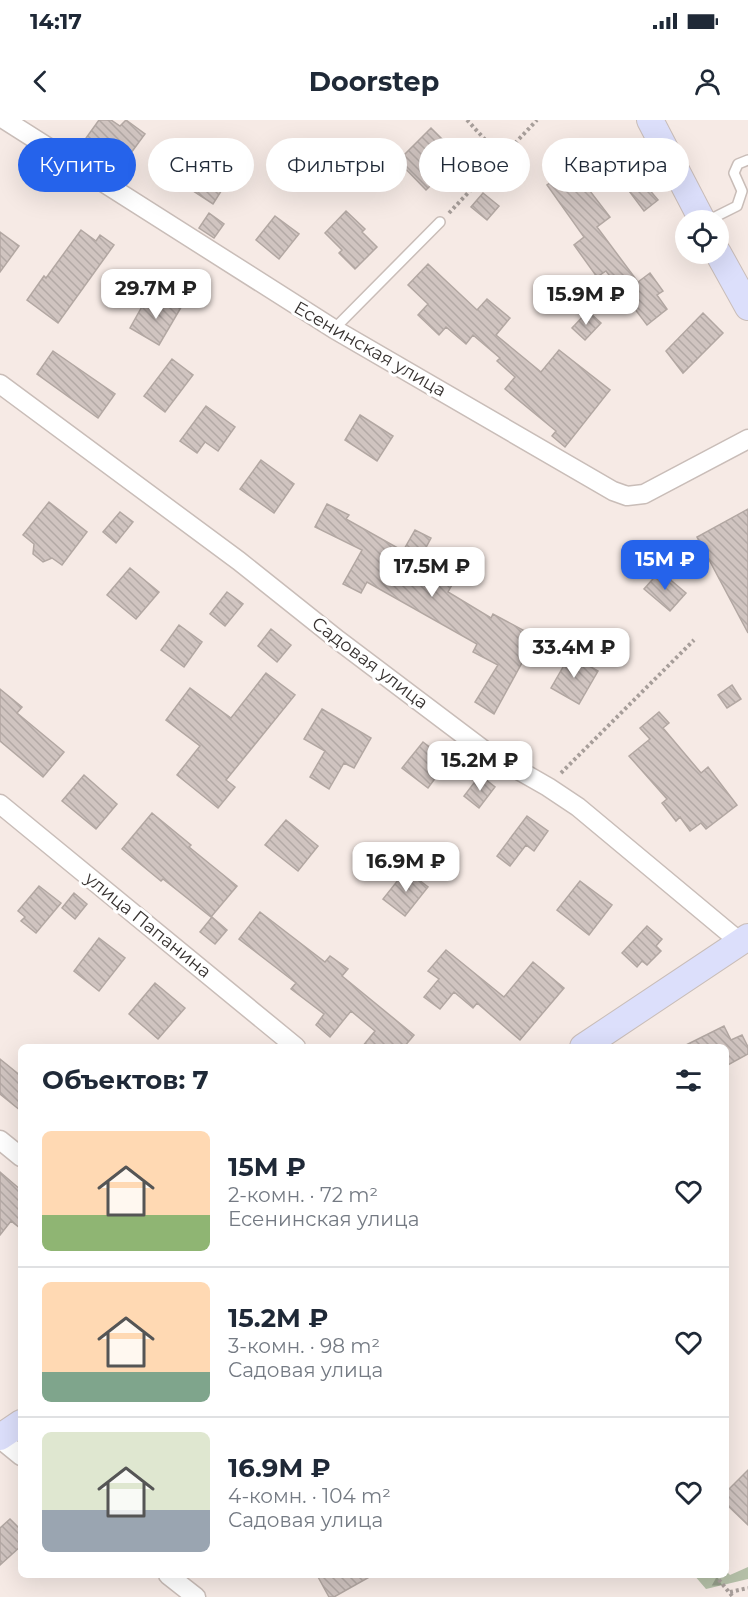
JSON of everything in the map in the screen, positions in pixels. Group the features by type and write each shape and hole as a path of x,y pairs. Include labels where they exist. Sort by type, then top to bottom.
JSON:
{"street":[{"name":"Есенинская улица","path":"5,120 334,329 613,491 627,496 644,494 748,438"},
{"path":"650,120 697,210"},
{"path":"724,264 748,307"},
{"name":"Садовая улица","path":"0,384 239,561 338,640 485,751 548,786 578,807 744,939"},
{"name":"улица Папанина","path":"0,804 292,1044"},
{"path":"587,1044 744,939"},
{"path":"0,1140 18,1155"},
{"path":"18,1425 0,1438 18,1453"},
{"path":"172,1578 196,1597"}],"lane":[{"path":"729,210 737,206 742,191 734,173 738,164 748,160"},
{"path":"334,329 440,222"}],"path":[{"path":"467,120 484,138"},
{"path":"520,138 537,120"},
{"path":"440,222 469,192"},
{"path":"548,786 694,640"},
{"path":"717,1578 731,1595 748,1588"}],"green space":[{"path":"748,1567 748,1579 706,1589 697,1578 729,1578 730,1575"}],"building":[{"path":"99,120 111,120 120,126 126,120 145,134 136,146 136,138 86,138"},
{"path":"431,128 441,138 421,138"},
{"path":"419,140 419,183 407,170 407,152"},
{"path":"195,192 221,192 213,204"},
{"path":"552,192 591,192 610,217 597,227 638,282 650,273 663,291 657,295 667,309 647,325 606,271 597,277 574,245 584,237"},
{"path":"630,192 651,192 658,200 644,211"},
{"path":"483,193 499,206 487,220 471,207"},
{"path":"346,211 365,229 362,232 377,247 355,269 339,253 342,250 325,233"},
{"path":"209,213 224,224 214,238 199,228"},
{"path":"275,216 299,234 279,259 256,240"},
{"path":"81,230 96,241 100,235 114,245 58,323 27,300"},
{"path":"0,232 19,246 0,272"},
{"path":"428,264 477,310 487,299 510,318 496,335 541,372 559,350 610,390 565,447 552,436 556,431 505,389 515,377 497,361 500,358 473,335 466,344 446,327 439,335 418,315 428,304 408,285"},
{"path":"167,295 183,304 159,345 130,328 144,303 158,311"},
{"path":"588,311 601,323 585,340 572,328"},
{"path":"703,313 723,333 683,373 666,351"},
{"path":"53,351 115,394 98,418 37,374"},
{"path":"172,359 193,375 165,412 144,396"},
{"path":"206,406 235,427 218,451 205,442 197,453 180,441"},
{"path":"360,415 393,436 377,461 345,440"},
{"path":"261,460 294,484 274,513 240,489"},
{"path":"49,502 87,532 62,565 52,558 43,562 33,554 34,544 23,535"},
{"path":"327,504 349,515 346,519 403,551 415,530 431,538 422,555 457,576 448,592 491,618 493,614 536,637 494,714 475,702 498,665 473,652 477,644 367,582 361,593 343,584 362,550 315,527"},
{"path":"748,509 748,633 697,537"},
{"path":"120,512 133,522 116,543 103,532"},
{"path":"130,568 159,592 136,619 107,595"},
{"path":"660,571 686,593 670,611 644,589"},
{"path":"227,592 243,604 225,626 210,614"},
{"path":"179,625 202,642 184,667 161,650"},
{"path":"271,629 291,645 277,662 258,646"},
{"path":"570,655 598,671 579,704 551,688"},
{"path":"266,673 295,695 226,780 235,787 218,808 177,775 200,746 166,720 190,688 231,718"},
{"path":"732,685 741,699 727,708 718,695"},
{"path":"0,689 22,707 17,713 64,752 43,777 0,741"},
{"path":"322,709 371,738 354,768 344,763 329,789 310,777 325,751 304,739"},
{"path":"659,712 669,723 663,728 701,773 708,767 737,805 706,829 701,823 690,831 680,817 676,821 662,803 667,799 629,756 650,739 640,728"},
{"path":"423,742 448,761 428,788 402,768"},
{"path":"84,775 117,804 96,829 62,801"},
{"path":"480,775 495,787 479,808 464,796"},
{"path":"152,813 237,886 211,917 122,849"},
{"path":"527,816 548,831 534,851 526,845 510,866 497,856"},
{"path":"286,820 318,846 298,871 265,845"},
{"path":"406,870 428,887 405,916 383,899"},
{"path":"580,881 612,905 589,935 557,910"},
{"path":"39,886 61,903 36,933 21,921 25,917 18,911"},
{"path":"74,893 87,904 75,919 62,908"},
{"path":"260,912 325,962 330,956 348,969 342,976 414,1035 406,1044 364,1044 375,1031 351,1011 330,1037 316,1025 324,1014 291,989 296,983 239,939"},
{"path":"212,917 227,930 215,944 200,932"},
{"path":"647,926 662,939 656,946 661,951 647,965 642,961 637,967 622,953"},
{"path":"99,938 125,958 99,991 74,971"},
{"path":"446,950 504,997 533,962 564,988 520,1040 477,1003 473,1008 454,992 440,1009 424,997 439,979 428,971"},
{"path":"155,983 185,1008 158,1039 129,1014"},
{"path":"724,1026 731,1040 742,1035 748,1047 748,1054 729,1064 729,1044 688,1044"},
{"path":"0,1059 18,1074 18,1109 0,1094"},
{"path":"0,1172 18,1187 18,1227 11,1221 0,1235"},
{"path":"748,1470 748,1525 729,1507 729,1489"},
{"path":"10,1519 18,1527 18,1549 0,1565 0,1528"},
{"path":"319,1578 368,1578 334,1597 329,1597"}]}
